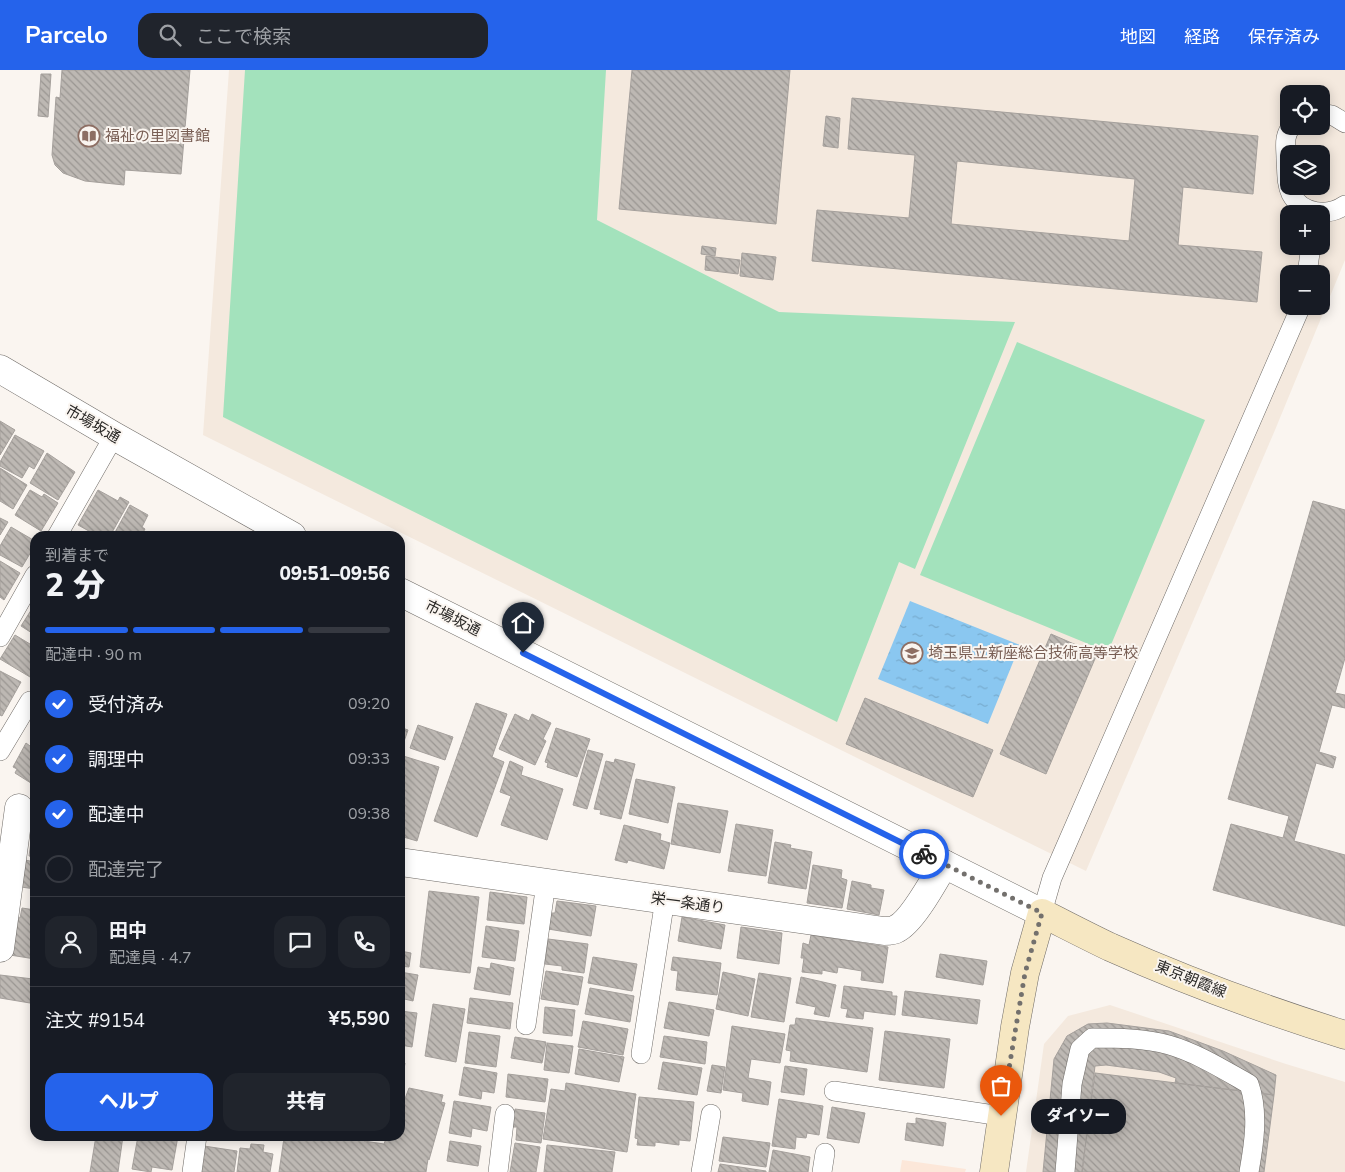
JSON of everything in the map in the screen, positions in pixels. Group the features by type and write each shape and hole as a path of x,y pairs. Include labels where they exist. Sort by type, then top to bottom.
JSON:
{"main road":[{"name":"東京朝霞線","path":"1042,913 1109,946 1171,972 1299,1021 1345,1035"},
{"path":"994,1172 1001,1116 1025,973 1042,913"}],"street":[{"name":"市場坂通","path":"1,372 283,531"},
{"name":"市場坂通","path":"405,594 1042,913"},
{"path":"0,948 18,808"},
{"name":"栄一条通り","path":"405,863 884,931 896,929 905,921 924,897 944,864"}],"lane":[{"path":"1330,114 1345,123"},
{"path":"1288,135 1285,140 1287,182 1291,194 1302,205"},
{"path":"1330,211 1345,205"},
{"path":"1042,913 1052,878 1297,315"},
{"path":"60,531 114,436"},
{"path":"0,637 30,584"},
{"path":"0,752 30,701"},
{"path":"526,1025 546,883"},
{"path":"641,1054 665,899"},
{"path":"1065,1172 1072,1084 1080,1049 1092,1038 1123,1038 1169,1045 1208,1061 1249,1084 1254,1097 1255,1132 1249,1172"},
{"path":"834,1091 1001,1116"},
{"path":"498,1172 505,1114"},
{"path":"701,1172 711,1114"},
{"path":"192,1172 196,1141"},
{"path":"822,1172 825,1153"}],"shaded area":[{"name":"埼玉県立新座総合技術高等学校","path":"229,70 1345,70 1345,260 1330,296 1330,265 1280,265 1280,315 1322,315 1086,871 405,535 405,531 397,531 203,435"},
{"path":"1110,1005 1345,1082 1345,1172 1026,1172 1044,1044 1068,1016"},
{"path":"902,1160 966,1169 965,1172 900,1172"}],"green space":[{"path":"245,70 606,70 597,220 779,312 1015,322 915,569 899,562 837,722 223,417"},
{"path":"1017,342 1205,420 1108,652 920,575"}],"water":[{"path":"910,601 1020,645 988,724 878,679"}],"building":[{"path":"62,70 190,70 181,174 125,170 124,185 85,181 63,173 55,165 52,155 56,97 60,98"},
{"path":"632,70 790,70 776,224 619,209"},
{"path":"41,74 51,74 48,117 38,116"},
{"path":"852,98 1258,136 1253,194 1183,187 1178,245 1262,252 1257,302 812,261 817,210 909,218 915,155 848,149","holes":["957,161 1135,179 1129,241 951,224"]},
{"path":"826,116 840,118 838,148 823,146"},
{"path":"702,246 716,248 715,256 701,254"},
{"path":"742,253 776,257 773,280 740,276"},
{"path":"706,256 740,260 738,274 705,270"},
{"path":"0,421 15,430 0,455"},
{"path":"15,435 44,451 34,469 29,466 22,478 0,466 0,462"},
{"path":"47,453 75,472 58,500 30,483"},
{"path":"0,468 27,485 13,509 0,501"},
{"path":"30,490 42,497 44,494 58,503 41,531 15,515"},
{"path":"98,490 118,501 120,497 129,502 113,531 89,531 78,525"},
{"path":"1313,501 1345,510 1345,658 1335,693 1345,695 1345,708 1332,705 1319,752 1336,757 1333,768 1316,763 1294,841 1345,855 1345,926 1213,890 1231,824 1283,838 1289,816 1228,799"},
{"path":"130,505 148,515 142,527 145,529 144,531 116,531"},
{"path":"0,518 8,522 0,535"},
{"path":"11,527 30,538 30,553 22,567 0,555 0,546"},
{"path":"0,561 20,573 4,600 0,597"},
{"path":"30,612 30,632 21,626"},
{"path":"1051,634 1097,654 1046,774 1000,754"},
{"path":"15,635 30,644 30,677 0,659"},
{"path":"0,671 21,682 2,716 0,715"},
{"path":"865,698 993,750 973,797 846,744"},
{"path":"476,703 507,714 492,757 504,762 477,837 434,821"},
{"path":"515,714 529,721 532,714 551,723 543,739 546,741 535,765 499,749"},
{"path":"418,725 453,737 445,760 410,748"},
{"path":"556,728 590,739 577,777 547,767 548,763 545,762"},
{"path":"26,743 30,746 30,782 15,773 17,769 13,767"},
{"path":"588,750 603,754 587,809 573,805"},
{"path":"405,757 439,767 417,841 405,837"},
{"path":"615,759 635,764 621,819 600,814 601,810 594,809 606,761 614,763"},
{"path":"510,761 523,767 521,775 563,789 547,840 501,825 511,796 500,792"},
{"path":"636,779 675,787 668,823 629,814"},
{"path":"678,803 728,811 720,853 671,844"},
{"path":"736,824 773,830 766,876 728,871"},
{"path":"624,825 661,834 660,840 670,843 664,869 628,860 627,863 615,860"},
{"path":"775,842 791,845 790,848 812,852 806,889 768,883"},
{"path":"25,860 30,861 30,888 21,887"},
{"path":"813,865 842,870 841,878 847,880 842,908 807,903"},
{"path":"852,881 871,885 871,888 884,890 879,915 847,909"},
{"path":"429,891 479,897 470,973 420,967"},
{"path":"490,892 527,897 524,924 487,920"},
{"path":"557,901 596,906 591,936 548,929 551,913 555,913"},
{"path":"22,908 30,909 30,958 10,955 16,917 20,918"},
{"path":"682,917 725,925 721,949 678,941"},
{"path":"486,926 519,931 515,961 482,957"},
{"path":"741,927 782,933 779,964 737,958"},
{"path":"811,935 888,947 883,983 861,980 862,971 838,967 837,973 822,970 822,974 802,972 804,958 801,958 803,943 809,945"},
{"path":"548,939 588,944 584,973 562,970 562,966 545,964"},
{"path":"405,952 411,953 409,967 405,967"},
{"path":"940,954 987,961 983,985 936,977"},
{"path":"593,957 637,964 632,991 588,983"},
{"path":"673,957 721,963 717,995 676,990 678,971 671,970"},
{"path":"491,963 514,968 510,995 474,989 478,967 490,969"},
{"path":"546,971 583,977 578,1005 541,999"},
{"path":"723,972 755,979 748,1016 716,1009"},
{"path":"405,973 418,975 413,1001 405,999"},
{"path":"759,973 791,978 784,1022 751,1017"},
{"path":"0,975 30,979 30,1003 0,998"},
{"path":"801,977 836,985 829,1017 814,1014 816,1007 796,1003"},
{"path":"844,986 892,992 892,996 897,996 895,1015 864,1011 863,1019 846,1017 848,1009 841,1008"},
{"path":"590,988 634,996 630,1022 585,1014"},
{"path":"905,991 980,1000 977,1024 902,1015"},
{"path":"470,998 513,1003 510,1029 467,1023"},
{"path":"669,1002 714,1010 709,1036 664,1028"},
{"path":"433,1004 465,1009 456,1062 425,1056"},
{"path":"545,1007 575,1010 572,1036 543,1033"},
{"path":"405,1012 417,1013 412,1047 405,1046"},
{"path":"796,1018 873,1028 867,1072 790,1061 791,1051 786,1050 790,1025 795,1025"},
{"path":"583,1021 628,1029 623,1055 578,1047"},
{"path":"1107,1023 1169,1031 1223,1051 1276,1075 1274,1095 1175,1083 1176,1078 1159,1072 1106,1065 1095,1066 1082,1172 1043,1172 1054,1059 1067,1036 1088,1024"},
{"path":"732,1026 785,1034 780,1063 751,1059 748,1078 771,1082 768,1105 742,1101 743,1093 723,1090"},
{"path":"885,1031 950,1039 944,1088 879,1080"},
{"path":"469,1032 500,1036 496,1067 465,1063"},
{"path":"664,1036 707,1042 705,1064 660,1057"},
{"path":"515,1037 546,1042 542,1063 511,1058"},
{"path":"547,1043 573,1046 569,1073 544,1070"},
{"path":"579,1049 624,1057 619,1082 575,1074"},
{"path":"663,1062 702,1068 697,1095 658,1089"},
{"path":"712,1065 725,1067 721,1093 707,1091"},
{"path":"785,1066 807,1069 804,1095 781,1092"},
{"path":"464,1067 497,1073 494,1093 482,1091 481,1099 459,1095"},
{"path":"1095,1073 1274,1095 1264,1172 1082,1172"},
{"path":"508,1074 548,1079 545,1102 506,1097"},
{"path":"566,1083 636,1094 627,1152 543,1139 551,1089 565,1091"},
{"path":"409,1088 443,1095 441,1102 445,1103 428,1159 426,1172 279,1172 284,1141 364,1141 384,1144 385,1141 405,1141 405,1099"},
{"path":"639,1097 694,1102 690,1141 679,1140 679,1145 655,1142 655,1146 637,1145 638,1139 635,1138"},
{"path":"779,1099 823,1106 819,1135 807,1133 806,1138 796,1137 795,1149 772,1146"},
{"path":"454,1101 491,1107 487,1131 472,1128 471,1137 449,1133"},
{"path":"832,1107 865,1113 859,1143 827,1138"},
{"path":"515,1109 545,1113 541,1143 516,1140 517,1127 513,1127"},
{"path":"916,1118 946,1123 943,1146 905,1140 907,1123 916,1124"},
{"path":"723,1137 770,1143 766,1167 719,1161"},
{"path":"95,1141 122,1141 118,1172 90,1172"},
{"path":"137,1141 177,1141 172,1170 152,1167 151,1172 132,1169"},
{"path":"450,1141 481,1146 478,1166 447,1161"},
{"path":"515,1143 540,1147 536,1172 510,1172"},
{"path":"251,1144 264,1145 263,1152 273,1154 270,1172 237,1172 240,1148 250,1149"},
{"path":"547,1145 615,1152 612,1172 544,1172"},
{"path":"204,1146 237,1151 234,1172 201,1172"},
{"path":"773,1150 810,1157 808,1172 769,1172"},
{"path":"720,1164 766,1171 766,1172 718,1172"}],"way so far":[{"path":"924,854 1042,913 1025,973 1001,1116"}],"place":[{"name":"福祉の里図書館","path":"89,136"},
{"name":"埼玉県立新座総合技術高等学校","path":"912,653"},
{"name":"ダイソー","path":"1001,1116"}],"route":[{"path":"523,653 924,854"}]}
